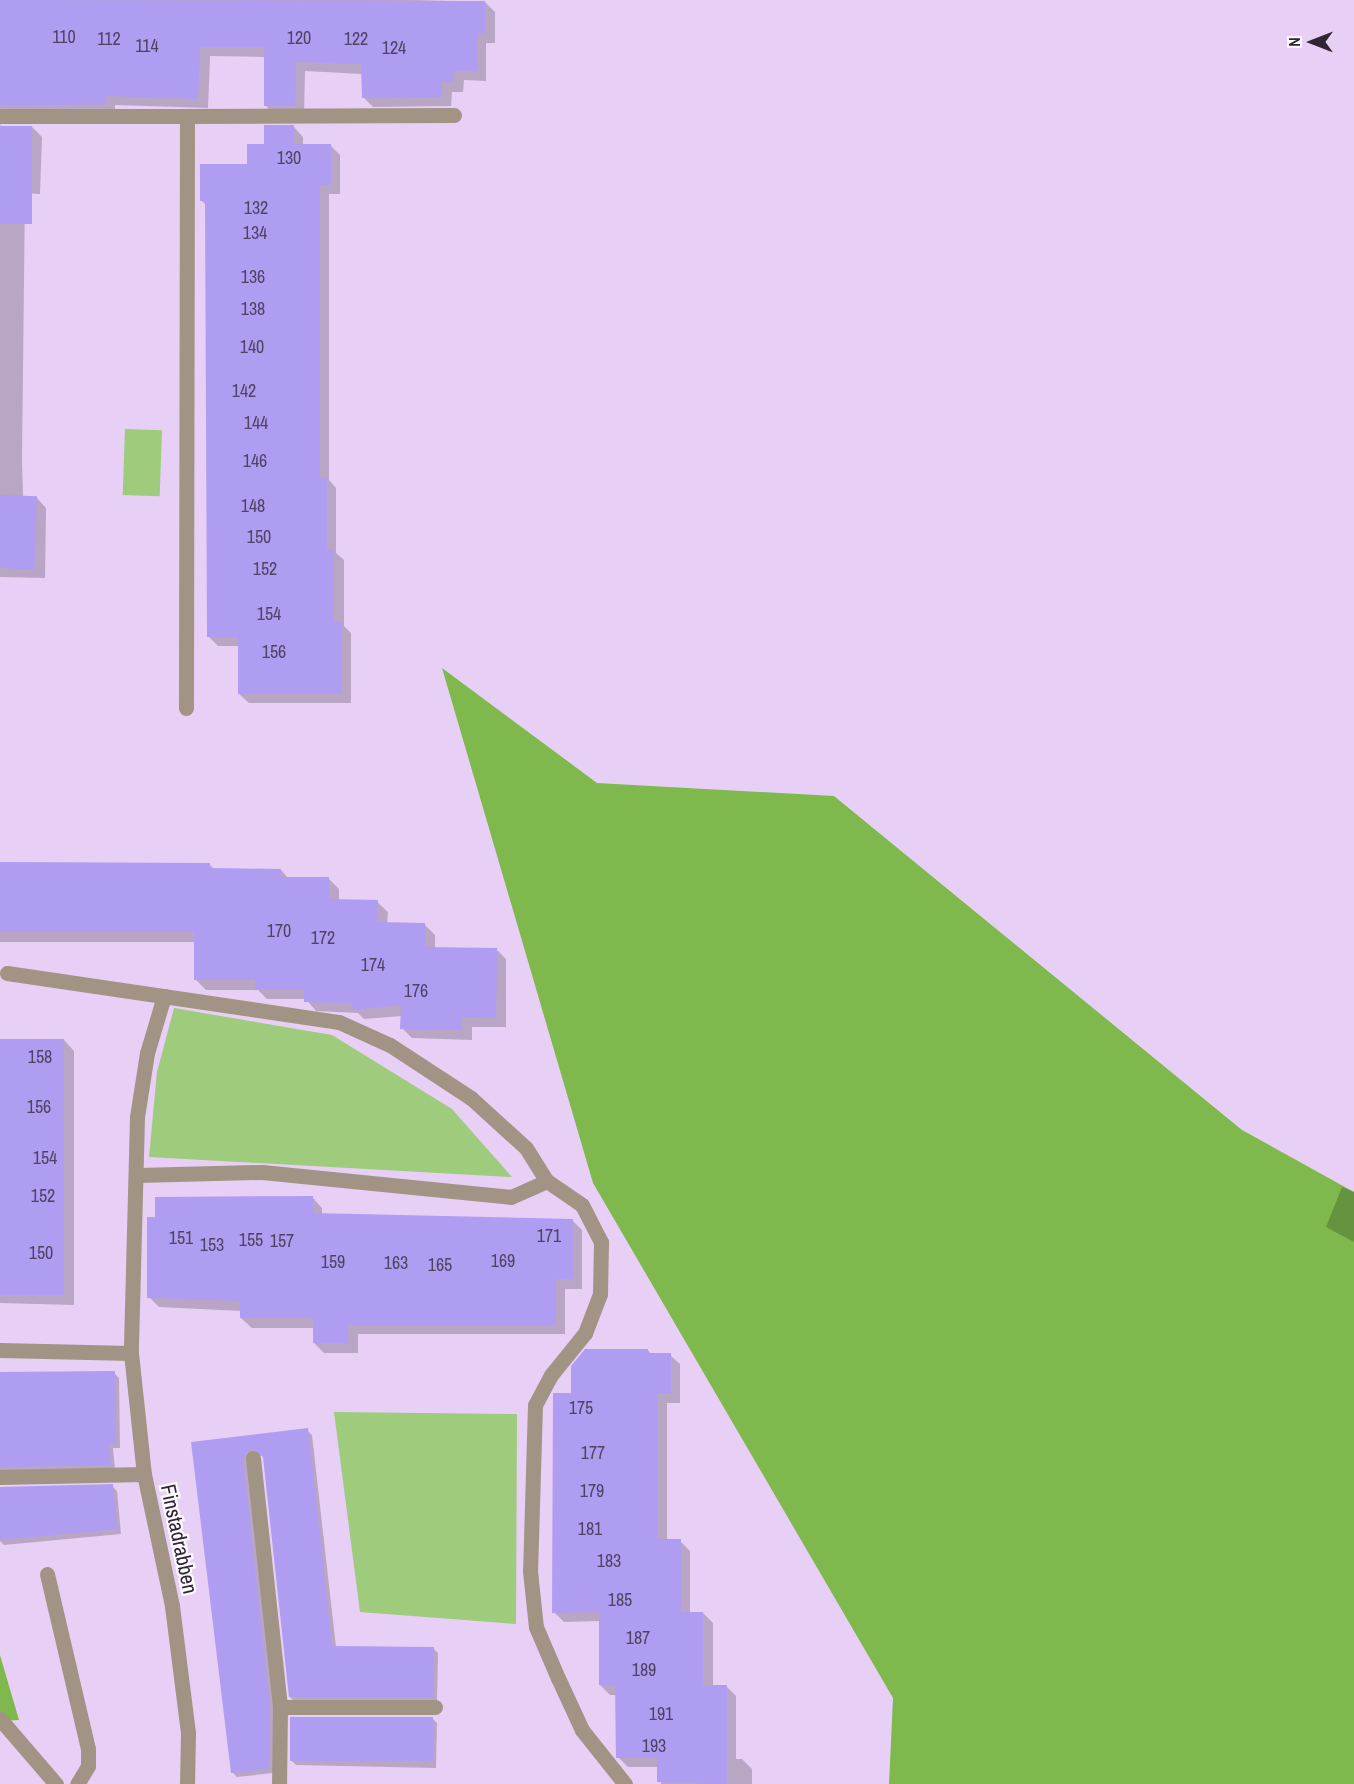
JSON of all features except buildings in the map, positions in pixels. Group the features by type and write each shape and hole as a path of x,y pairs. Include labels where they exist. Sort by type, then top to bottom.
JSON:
{"street":[{"path":"0,116 454,115"},
{"path":"186,708 187,116"},
{"path":"7,973 339,1022 390,1045 471,1098 526,1148 547,1181 582,1205 601,1242 600,1294 585,1333 551,1375 535,1405 530,1571 536,1627 582,1730 625,1784"},
{"name":"Finstadrabben","path":"164,996 147,1053 137,1117 131,1353 144,1473 172,1606 188,1733 187,1784"},
{"path":"137,1175 262,1172 511,1197 547,1181"},
{"path":"0,1350 131,1353"},
{"path":"253,1458 280,1707 279,1784"},
{"path":"0,1477 144,1473"},
{"path":"47,1574 88,1749 88,1766 77,1784"},
{"path":"280,1707 435,1707"},
{"path":"0,1719 56,1784"}],"green space":[{"path":"125,429 162,430 160,496 123,495"},
{"path":"442,668 597,783 834,796 1242,1130 1354,1192 1354,1784 889,1784 893,1698 593,1183"},
{"path":"174,1008 332,1035 452,1109 512,1177 149,1157 157,1072"},
{"path":"334,1412 517,1414 516,1624 360,1612"},
{"path":"0,1655 19,1720 0,1721"}]}
